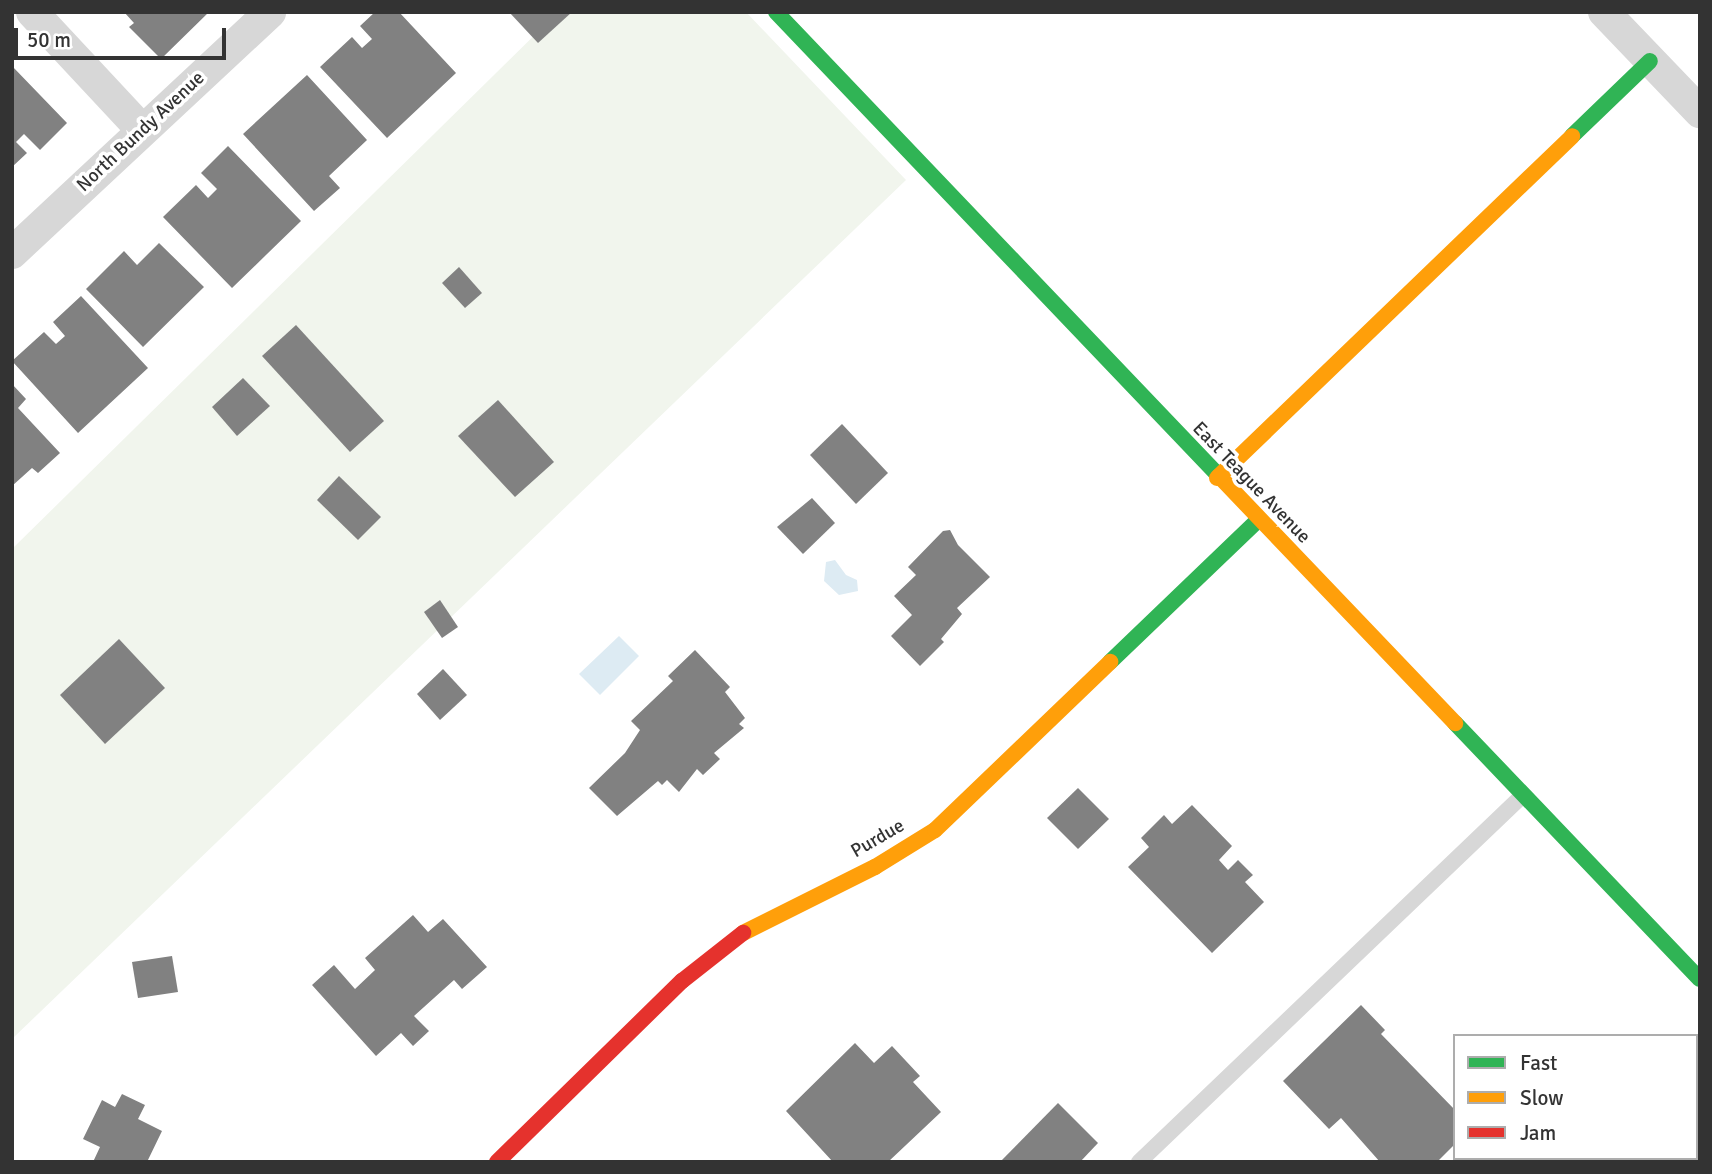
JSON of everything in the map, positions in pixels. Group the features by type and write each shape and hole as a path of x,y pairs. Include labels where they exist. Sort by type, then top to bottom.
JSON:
{"street":[{"path":"32,12 142,130"},
{"name":"North Bundy Avenue","path":"12,253 270,12"},
{"path":"1604,12 1700,112"},
{"name":"East Teague Avenue","path":"783,14 1217,478 1700,979"},
{"path":"1217,478 1650,61"},
{"name":"Purdue","path":"497,1162 682,981 735,937 875,867 935,830 1258,520"}],"lane":[{"path":"1139,1162 1522,796"}],"shaded area":[{"path":"558,12 746,12 906,180 12,1039 12,549"},
{"path":"835,560 846,575 857,580 858,591 839,595 824,581 826,562"},
{"path":"619,636 639,656 600,695 579,674"}],"building":[{"path":"124,12 209,12 161,59 129,27 134,23"},
{"path":"375,12 399,12 456,73 387,138 320,67 352,37 362,48 372,39 360,26"},
{"path":"509,12 572,12 538,43"},
{"path":"12,66 67,123 40,150 24,134 16,142 27,153 12,167"},
{"path":"307,75 367,140 329,176 340,188 314,211 243,134"},
{"path":"228,146 301,221 232,288 163,217 196,185 208,198 217,189 201,173"},
{"path":"159,243 204,287 143,347 86,289 124,251 137,265"},
{"path":"459,267 482,293 465,308 442,283"},
{"path":"81,296 148,368 78,433 12,361 44,332 56,344 65,336 53,322"},
{"path":"296,325 384,421 350,452 262,356"},
{"path":"243,378 270,406 237,436 212,407"},
{"path":"12,384 26,399 18,408 60,453 38,473 32,468 12,486"},
{"path":"498,400 554,462 515,497 458,436"},
{"path":"842,424 888,473 856,504 810,455"},
{"path":"339,476 381,517 358,540 317,500"},
{"path":"812,498 835,523 803,554 777,527"},
{"path":"950,530 958,545 990,577 957,608 962,614 941,639 944,642 920,666 891,636 912,615 894,596 916,575 908,567 943,531"},
{"path":"440,600 458,627 442,638 424,612"},
{"path":"119,639 165,688 105,744 60,695"},
{"path":"695,650 730,687 725,692 745,718 739,724 744,728 714,753 720,759 703,775 697,769 679,792 667,780 662,785 658,781 617,816 589,788 625,753 640,730 631,721 673,681 668,676"},
{"path":"443,669 467,695 440,720 417,694"},
{"path":"1078,788 1109,819 1078,849 1047,818"},
{"path":"1192,805 1232,846 1219,860 1228,870 1238,860 1253,875 1245,882 1264,902 1212,953 1128,867 1149,847 1141,838 1164,815 1172,824"},
{"path":"413,915 428,932 443,919 487,967 462,989 454,980 414,1016 429,1031 413,1046 401,1033 376,1056 312,985 334,965 355,989 375,970 365,958"},
{"path":"172,956 178,992 138,998 132,962"},
{"path":"1361,1005 1385,1030 1381,1034 1453,1108 1453,1146 1437,1162 1380,1162 1341,1118 1329,1129 1283,1081"},
{"path":"855,1043 874,1063 892,1046 920,1076 913,1082 941,1112 888,1162 833,1162 786,1111"},
{"path":"122,1094 145,1105 138,1119 162,1131 147,1162 93,1162 100,1147 83,1139 102,1100 115,1107"},
{"path":"1058,1103 1098,1143 1080,1162 1000,1162"}],"traffic: fast":[{"path":"776,12 1219,476"},
{"path":"1572,136 1650,61"},
{"path":"1110,662 1258,520"},
{"path":"1455,723 1700,979"}],"traffic: slow":[{"path":"1217,478 1572,136"},
{"path":"1219,476 1455,723"},
{"path":"743,933 875,867 935,830 1110,662"}],"traffic: jam":[{"path":"497,1162 682,981 743,933"}]}
